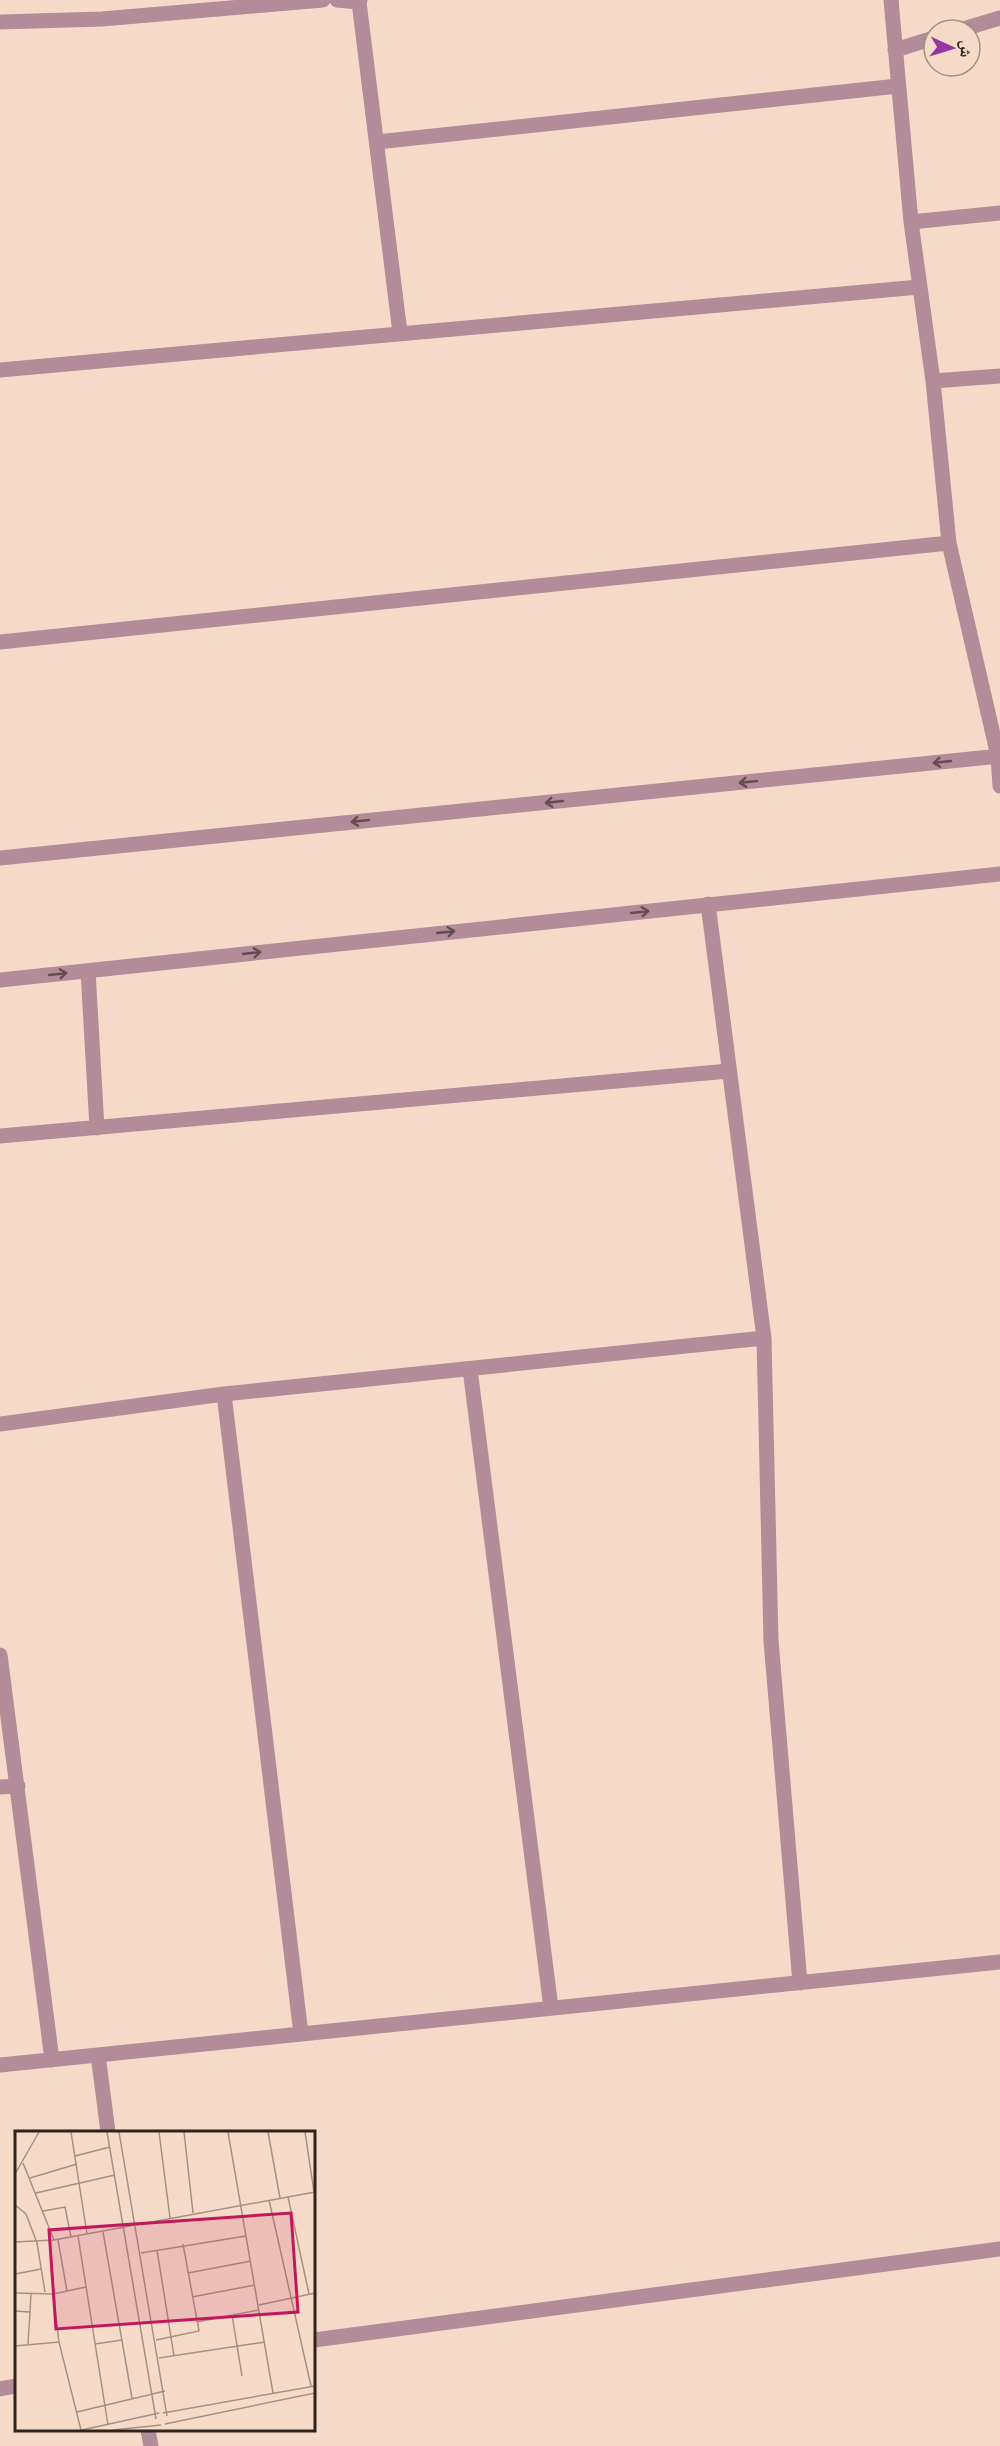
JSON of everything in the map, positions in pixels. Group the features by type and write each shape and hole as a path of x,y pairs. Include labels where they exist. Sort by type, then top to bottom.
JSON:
{"street":[{"path":"0,22 102,20 323,0"},
{"path":"337,0 360,1 400,333"},
{"path":"891,0 911,222 933,381 949,543 999,756 1000,786"},
{"path":"982,23 1000,18"},
{"path":"895,50 922,42"},
{"path":"377,142 898,86"},
{"path":"911,222 1000,213"},
{"path":"0,370 919,286"},
{"path":"933,381 1000,376"},
{"path":"0,642 949,543"},
{"path":"0,858 999,756"},
{"path":"0,980 1000,873"},
{"path":"708,904 764,1338 771,1641 800,1983"},
{"path":"88,971 97,1128"},
{"path":"0,1136 729,1071"},
{"path":"0,1424 224,1394 764,1338"},
{"path":"470,1369 551,2008"},
{"path":"224,1394 302,2034"},
{"path":"0,1655 52,2060"},
{"path":"0,1787 18,1786"},
{"path":"0,2065 1000,1962"},
{"path":"98,2055 108,2131"},
{"path":"315,2340 1000,2249"},
{"path":"0,2389 15,2386"},
{"path":"148,2431 151,2446"}]}
